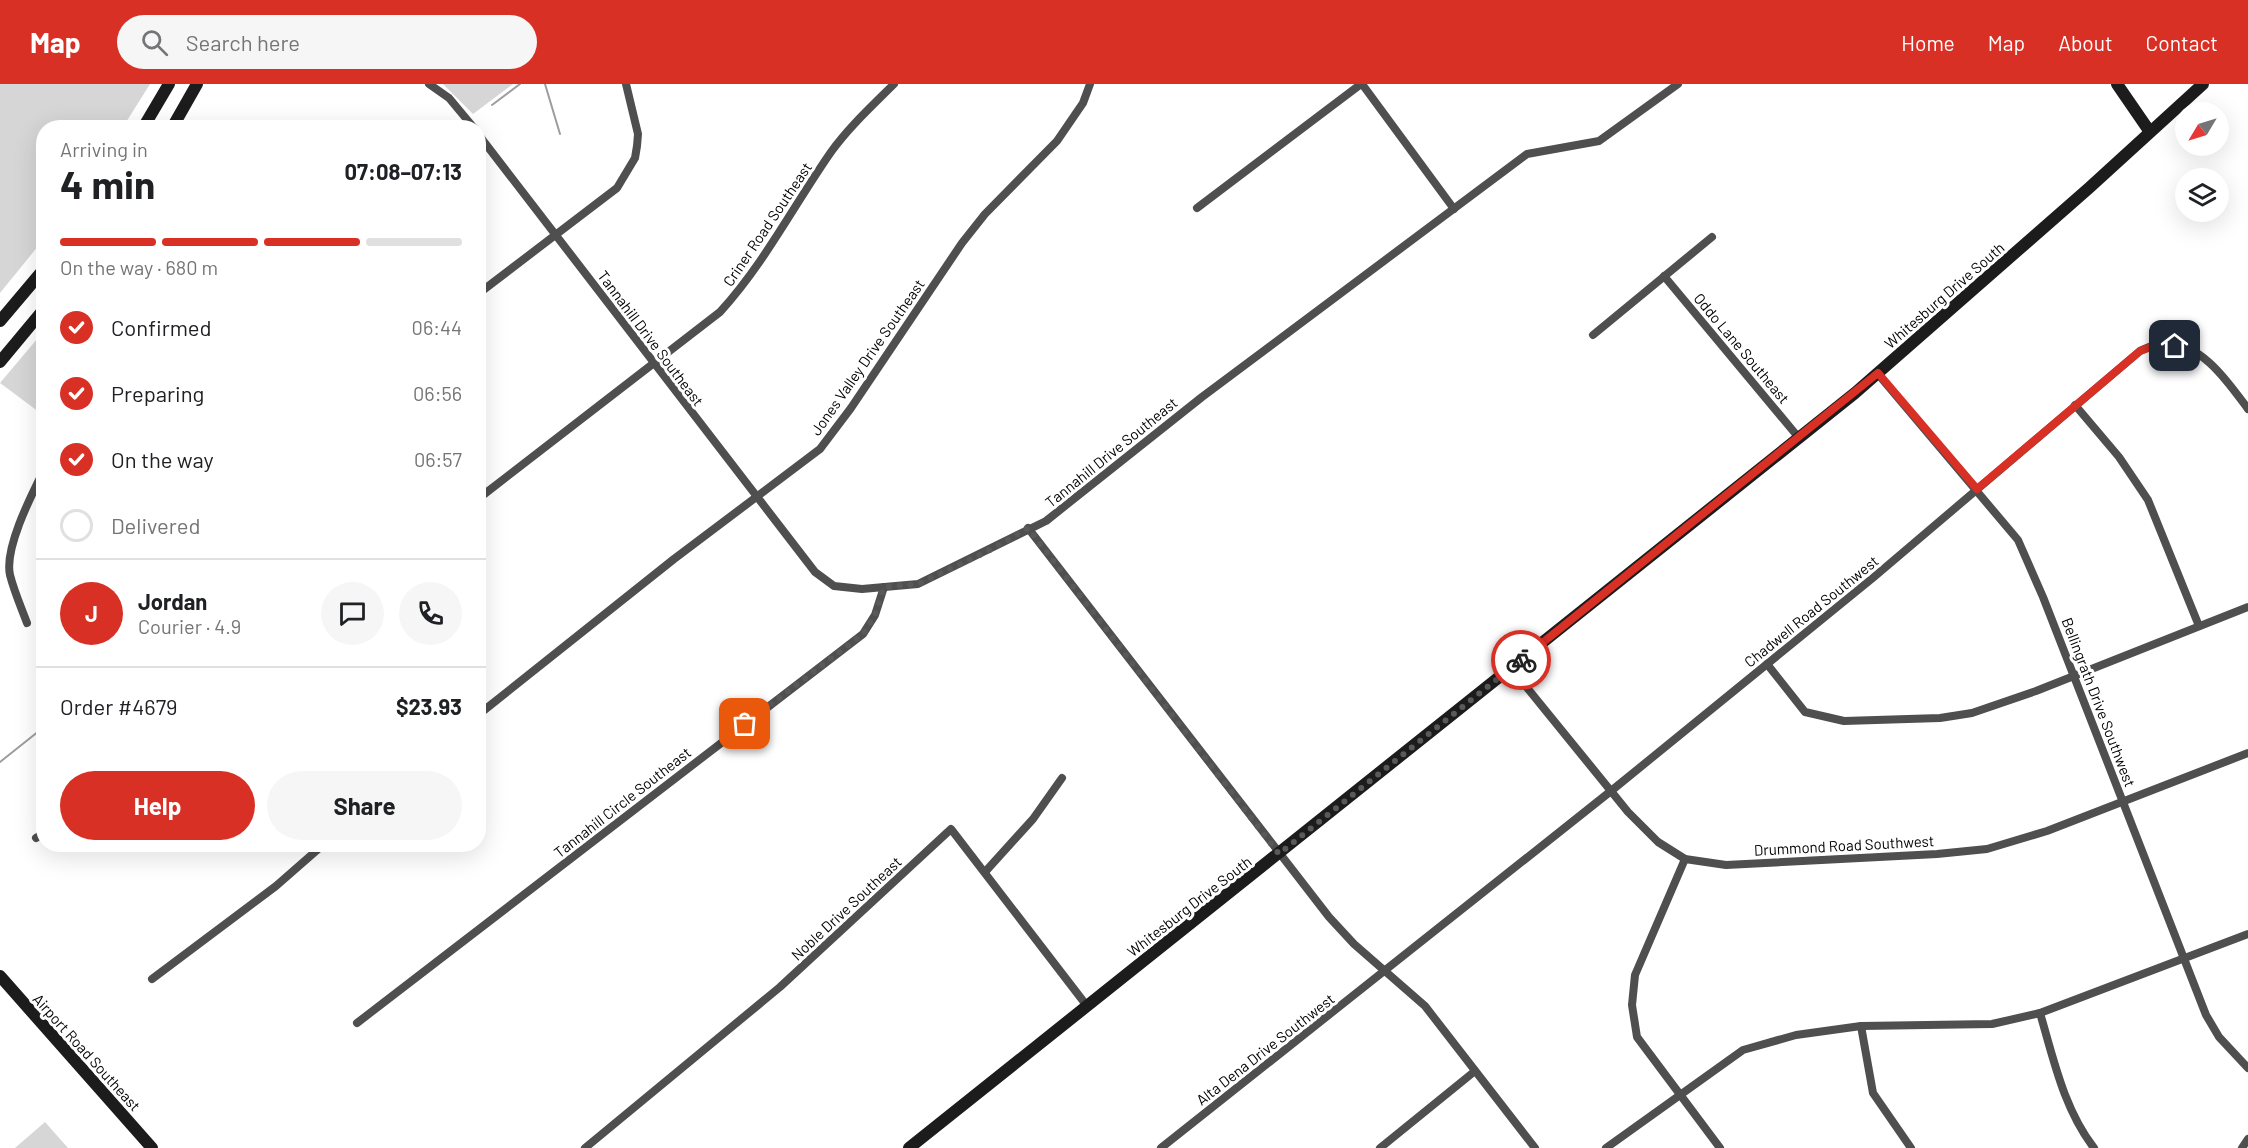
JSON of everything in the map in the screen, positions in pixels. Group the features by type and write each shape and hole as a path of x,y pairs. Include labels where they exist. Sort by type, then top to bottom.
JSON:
{"main road":[{"path":"148,120 169,84"},
{"path":"177,120 197,84"},
{"path":"2117,84 2150,132"},
{"name":"Whitesburg Drive South","path":"909,1148 1799,438 1878,373 2203,84"},
{"path":"0,321 36,278"},
{"path":"0,362 36,319"},
{"name":"Airport Road Southeast","path":"0,976 152,1148"}],"street":[{"path":"429,84 448,98 467,120"},
{"path":"486,288 617,188 635,158 638,134 626,84"},
{"name":"Criner Road Southeast","path":"486,494 720,312 740,290 833,150 858,118 894,84"},
{"name":"Jones Valley Drive Southeast","path":"486,709 819,449 851,408 962,243 985,214 1057,141 1083,103 1090,84"},
{"path":"1197,208 1361,84 1454,209"},
{"name":"Tannahill Drive Southeast","path":"486,144 815,572 834,586 862,589 918,584 1046,520 1202,397 1527,154 1599,141 1678,84"},
{"path":"1593,335 1712,237"},
{"name":"Oddo Lane Southeast","path":"1664,276 1799,438"},
{"name":"Chadwell Road Southwest","path":"1386,970 1767,664 2140,351 2162,343 2189,348 2221,373 2248,409"},
{"name":"Bellingrath Drive Southwest","path":"1878,373 2018,540 2043,597 2206,1015 2219,1037 2248,1068"},
{"path":"2075,405 2119,457 2148,500 2199,626"},
{"path":"27,623 9,572 13,547 22,518 36,487"},
{"path":"1028,528 1279,854 1354,944 1425,1006 1535,1148"},
{"name":"Tannahill Circle Southeast","path":"357,1023 863,634 875,615 884,587"},
{"path":"1767,664 1805,712 1844,721 1940,718 1972,713 2248,607"},
{"name":"Drummond Road Southwest","path":"1511,668 1611,791 1658,842 1685,859 1726,865 1937,854 1987,849 2047,831 2248,753"},
{"path":"985,872 1033,819 1062,778"},
{"name":"Noble Drive Southeast","path":"585,1148 780,987 951,829 1088,1006"},
{"path":"152,979 276,885 315,852"},
{"path":"1685,859 1635,975 1632,1005 1637,1037 1720,1148"},
{"path":"1606,1148 1743,1050 1796,1035 1861,1026 1992,1024 2040,1014 2248,934"},
{"name":"Alta Dena Drive Southwest","path":"1161,1148 1386,970"},
{"path":"2040,1014 2060,1084 2078,1128 2094,1148"},
{"path":"1861,1026 1873,1093 1911,1148"},
{"path":"1380,1148 1475,1071"},
{"path":"2242,1148 2248,1139"}],"shaded area":[{"path":"0,84 150,84 127,120 36,120 36,249 0,293"},
{"path":"443,84 513,84 473,114"},
{"path":"36,340 36,410 0,383"},
{"path":"45,1122 68,1148 15,1148"}],"waterway":[{"path":"492,105 520,84"},
{"path":"545,84 560,134"},
{"path":"0,762 36,733"}],"way so far":[{"path":"745,724 863,634 875,615 884,587 918,584 992,549 1028,528 1279,854 1521,660"}],"route":[{"path":"1521,660 1878,373 1977,489 2140,351 2162,343 2175,346"}]}
